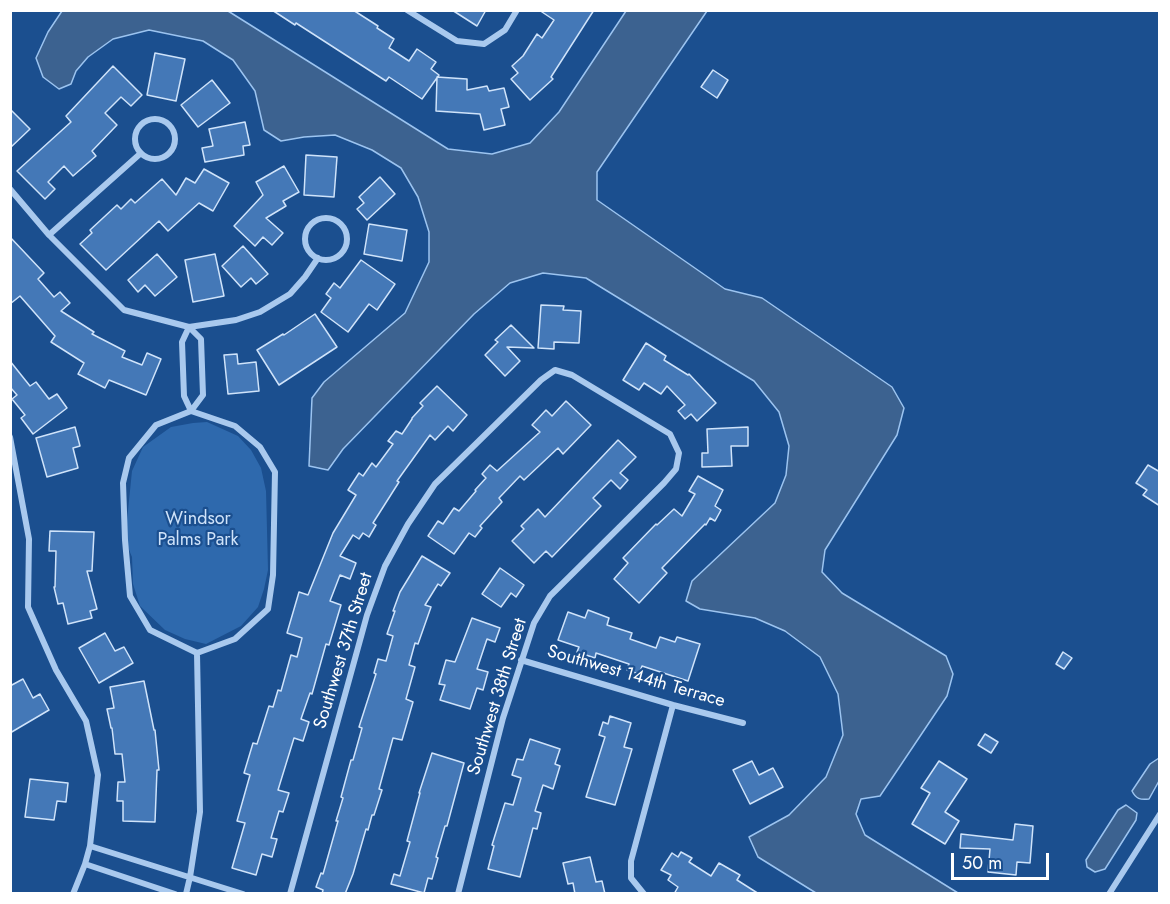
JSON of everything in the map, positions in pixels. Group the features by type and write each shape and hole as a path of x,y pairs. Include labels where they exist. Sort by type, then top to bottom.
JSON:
{"street":[{"path":"407,10 457,41 484,44 505,30 517,10"},
{"path":"156,118 168,123 175,134 176,141 170,153 165,157 152,159 141,153 135,141 138,128 149,119 156,118"},
{"path":"49,235 141,153"},
{"path":"10,189 49,235 124,310 189,327 236,320 260,312 290,294 318,258"},
{"path":"321,218 334,219 344,229 346,243 344,250 332,259 318,258 308,250 305,244 306,231 310,225 321,218"},
{"path":"189,327 182,342 184,396 191,411 235,426 260,447 275,472 273,575 268,609 235,639 197,653 150,630 130,596 123,483 129,458 156,425 191,411 203,395 201,339 189,327"},
{"name":"Southwest 37th Street","path":"290,894 367,615 385,566 408,524 435,484 541,380 555,370 573,375 670,434 679,453"},
{"path":"10,437 29,539 28,606 56,670 86,721 98,775 90,846 73,894"},
{"name":"Southwest 38th Street","path":"458,894 503,718 534,624 550,596 676,469 679,453"},
{"path":"10,480 18,479"},
{"path":"186,894 200,812 197,653"},
{"name":"Southwest 144th Terrace","path":"521,660 743,723"},
{"path":"644,894 631,878 631,861 673,705"},
{"path":"1109,894 1160,814"},
{"path":"90,846 243,894"},
{"path":"85,864 175,894"}],"green space":[{"name":"Windsor Palms Park","path":"207,422 238,436 251,450 261,468 266,491 268,570 258,607 241,626 206,644 185,639 165,630 140,606 133,584 132,557 125,540 132,471 143,447 171,427"}],"shaded area":[{"path":"62,11 228,11 448,149 492,154 530,143 559,112 626,11 707,11 597,172 597,200 725,289 762,298 892,387 904,408 897,435 825,550 822,572 842,593 946,656 953,674 947,696 880,796 861,799 856,814 865,835 958,893 816,893 758,857 749,837 789,815 826,777 843,735 838,694 820,657 785,631 755,618 700,609 686,601 692,581 775,503 786,475 789,446 779,412 754,381 586,278 543,273 510,283 474,314 343,449 328,470 309,466 312,398 324,382 405,313 429,262 429,232 418,197 401,168 372,150 335,135 281,141 264,130 255,91 233,60 203,41 149,30 113,39 88,57 76,71 71,84 59,89 43,77 36,58 48,32"},
{"path":"1159,758 1159,781 1149,799 1135,796 1132,791 1150,764"},
{"path":"1126,805 1137,813 1136,820 1105,869 1095,872 1087,867 1086,860 1118,810"}],"building":[{"path":"272,10 353,10 394,39 389,48 409,61 417,49 436,62 431,69 439,75 422,99 389,77 386,81"},
{"path":"452,10 486,10 477,26"},
{"path":"539,10 594,10 551,77 553,79 530,100 511,79 518,73 512,66 523,56 537,34 542,38 554,20"},
{"path":"155,53 185,59 176,101 147,95"},
{"path":"113,66 142,95 131,106 121,97 105,113 117,125 92,151 96,156 73,176 64,166 48,182 55,189 45,199 17,171 71,122 66,116"},
{"path":"713,70 728,80 717,98 701,87"},
{"path":"437,77 467,79 467,90 487,86 489,91 504,88 509,107 501,109 505,125 484,130 480,114 436,111"},
{"path":"212,80 230,103 198,127 181,105"},
{"path":"10,109 30,129 10,148"},
{"path":"245,122 250,145 243,146 244,155 205,162 202,148 213,146 209,129"},
{"path":"306,155 337,157 334,197 304,195"},
{"path":"284,166 299,192 283,201 286,206 266,218 283,233 272,245 263,237 255,246 234,226 263,195 256,182"},
{"path":"204,169 229,183 213,211 199,203 168,231 159,221 106,270 80,244 92,233 90,230 117,205 121,209 131,199 135,203 162,179 176,195 186,178 195,183"},
{"path":"380,177 395,194 367,220 357,209 364,203 359,197"},
{"path":"369,224 407,230 402,261 364,254"},
{"path":"10,237 44,273 38,279 54,297 60,292 70,303 61,311 94,332 92,334 125,351 122,357 142,365 147,353 161,359 146,395 109,380 105,388 78,374 84,363 51,342 55,336 20,296 10,304"},
{"path":"243,246 268,274 256,284 251,278 241,287 222,266"},
{"path":"157,254 177,277 155,296 145,285 138,292 128,280"},
{"path":"215,254 224,296 193,302 185,260"},
{"path":"361,260 395,284 377,310 369,304 348,332 321,312 331,298 326,294 334,283 340,288"},
{"path":"541,305 564,306 563,310 581,311 579,343 554,342 554,349 538,348"},
{"path":"315,314 337,347 279,385 257,350"},
{"path":"511,325 534,348 507,347 520,361 505,376 485,355 498,342 495,340"},
{"path":"646,343 666,356 664,360 689,374 716,403 697,421 691,414 685,419 678,411 685,405 667,386 661,394 644,383 639,390 623,380"},
{"path":"237,354 238,364 256,362 259,391 228,394 224,355"},
{"path":"10,361 30,386 36,382 49,399 57,394 67,408 33,434 21,418 25,415 12,399 17,395 10,387"},
{"path":"437,386 467,415 453,431 448,426 435,440 430,435 397,481 399,482 373,523 376,525 369,537 363,533 359,539 353,535 340,556 356,563 350,579 340,575 330,601 341,605 329,645 326,644 312,694 310,693 301,719 309,722 303,741 294,738 278,790 289,793 283,812 279,811 271,838 277,839 272,857 262,854 256,875 232,868 245,823 237,821 250,775 244,773 253,743 257,744 269,706 273,707 278,690 281,691 291,655 297,657 302,638 287,633 299,592 308,595 333,533 356,495 348,490 359,473 363,476 372,463 376,467 393,444 388,441 396,431 402,434 423,406 420,403"},
{"path":"566,401 591,425 563,454 558,448 524,480 520,476 499,498 502,502 480,526 482,528 475,537 469,533 454,554 428,536 438,521 443,524 454,508 459,511 486,478 482,474 490,465 497,471 540,432 532,425 546,410 552,416"},
{"path":"75,427 80,446 73,448 78,468 47,477 36,438"},
{"path":"748,427 748,446 731,446 732,466 702,467 702,453 708,453 707,429"},
{"path":"618,440 636,457 620,473 628,480 620,489 611,480 593,498 601,506 552,557 546,551 534,563 512,541 524,529 521,526 538,509 545,517"},
{"path":"1148,465 1160,472 1160,506 1143,495 1147,490 1136,483"},
{"path":"698,476 723,490 715,506 721,510 715,521 710,518 706,525 662,568 667,573 639,603 614,579 628,563 623,558 674,509 682,516 695,494 689,491"},
{"path":"50,531 94,532 92,571 87,571 97,609 90,611 92,618 68,624 63,603 58,604 54,587 56,551 49,551"},
{"path":"422,556 450,573 441,586 438,584 425,605 431,607 418,644 415,643 409,665 415,667 406,699 413,702 402,740 393,738 379,789 382,790 368,830 366,829 345,894 322,894 323,890 316,887 321,873 323,874 338,821 336,821 343,798 341,797 362,728 359,727 376,674 374,673 378,659 386,661 393,636 387,634 395,611 393,611 400,592"},
{"path":"500,568 524,585 516,597 511,593 501,607 482,594"},
{"path":"588,610 609,618 607,625 632,633 630,639 656,648 660,637 675,642 677,637 700,644 688,681 642,666 639,674 627,670 629,664 596,653 595,658 577,652 579,647 558,640 568,612 585,618"},
{"path":"472,618 500,628 495,642 487,639 477,669 488,672 483,690 477,688 470,709 440,700 445,685 439,684 446,660 455,662"},
{"path":"105,633 115,651 124,647 133,663 99,683 79,648"},
{"path":"1063,652 1072,658 1064,669 1056,664"},
{"path":"23,679 33,698 40,694 49,710 10,733 10,686"},
{"path":"144,681 155,730 159,770 157,770 155,822 123,821 123,801 117,801 118,782 125,782 122,754 115,754 107,709 114,708 110,687"},
{"path":"610,716 631,723 624,747 632,749 615,805 586,797 605,737 599,735 603,722 608,724"},
{"path":"985,734 998,742 991,753 978,745"},
{"path":"530,739 560,749 555,764 560,766 553,789 543,785 535,811 541,813 537,829 533,828 520,877 488,869 494,846 492,845 505,803 513,805 521,778 512,775 517,759 523,760"},
{"path":"432,753 464,763 436,857 438,858 432,879 428,878 424,893 391,884 394,874 400,876 410,842 407,841 419,793"},
{"path":"752,761 759,775 773,768 783,787 750,804 733,770"},
{"path":"939,761 967,779 945,812 959,821 945,844 912,824 930,793 921,788"},
{"path":"30,779 68,783 66,802 57,801 54,820 25,817"},
{"path":"1015,824 1033,826 1030,863 1017,862 1016,875 988,872 990,849 960,848 961,834 1013,840"},
{"path":"681,852 692,858 689,862 711,876 719,863 740,875 737,880 759,894 674,894 678,887 668,880 671,875 661,870 672,853 678,857"},
{"path":"590,857 596,882 602,881 605,894 575,894 573,883 568,884 563,863"}]}
